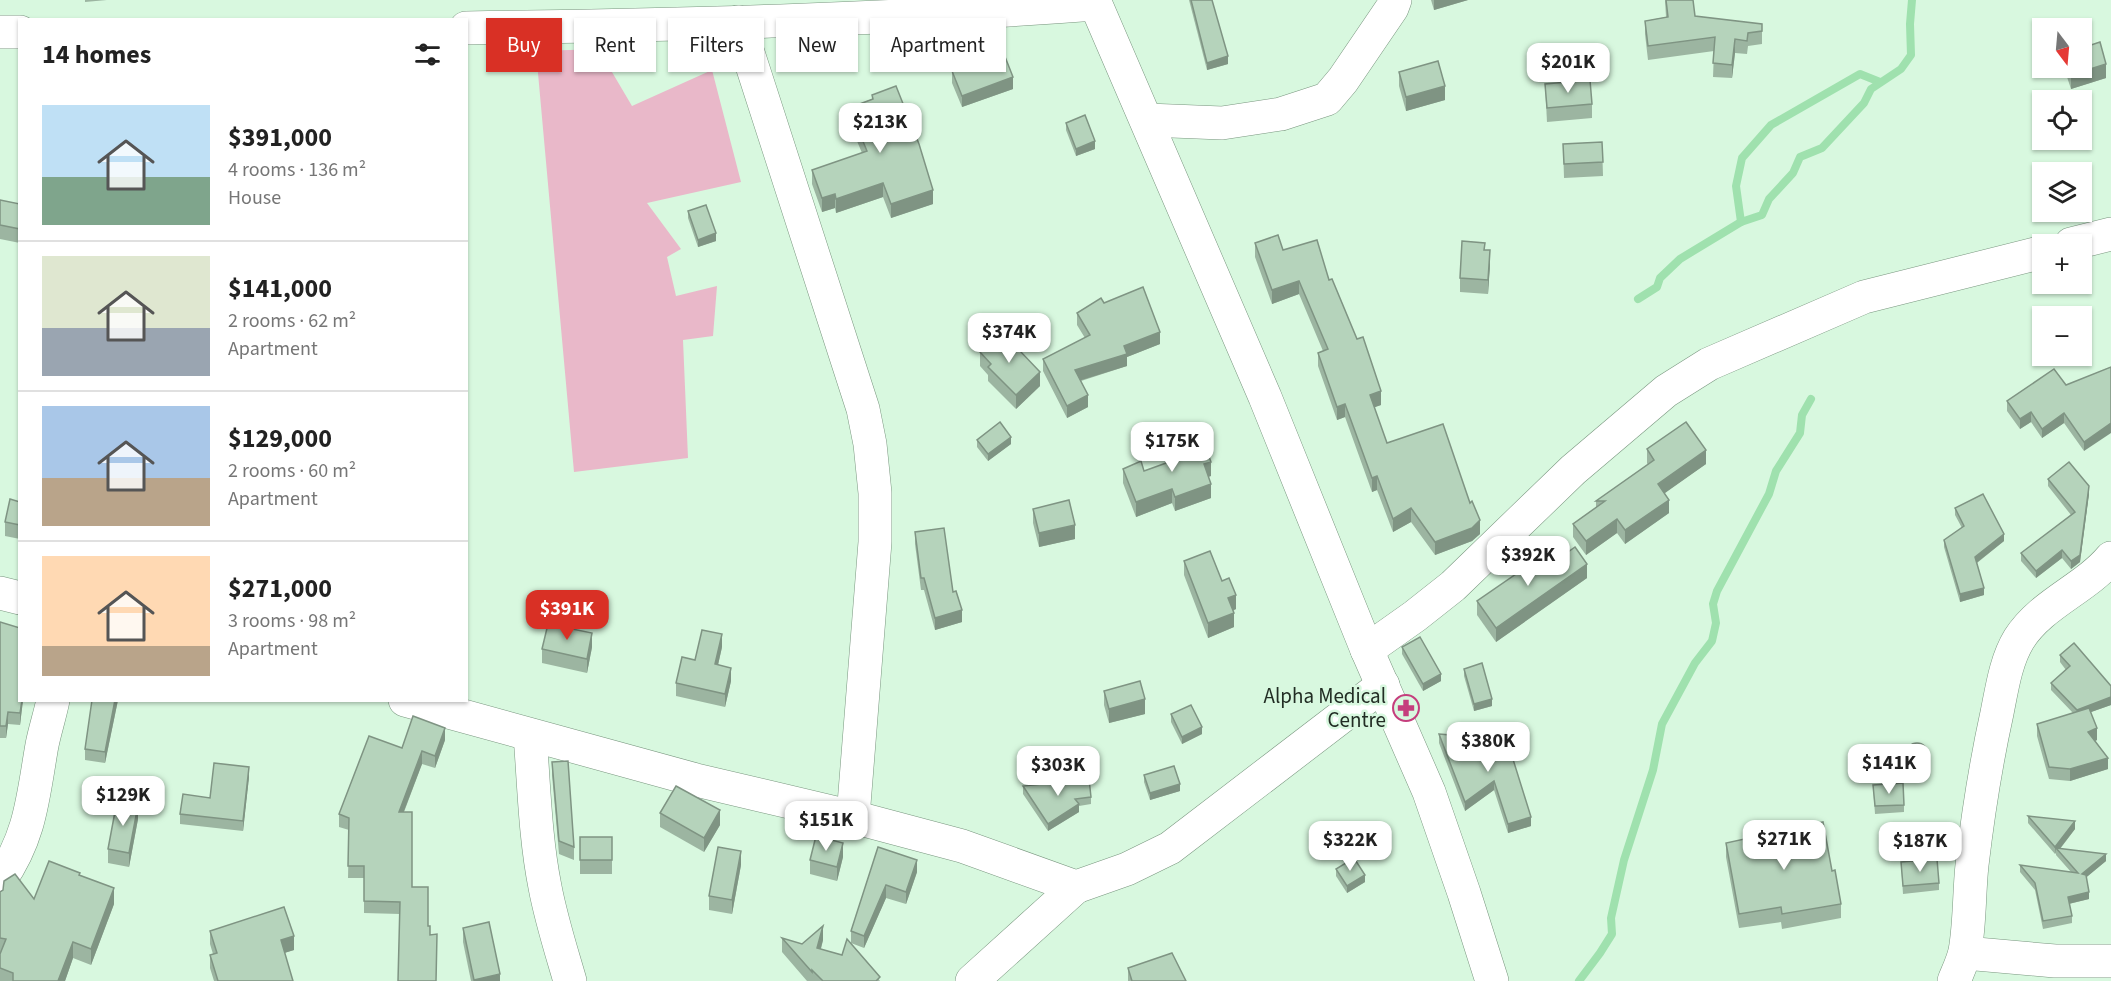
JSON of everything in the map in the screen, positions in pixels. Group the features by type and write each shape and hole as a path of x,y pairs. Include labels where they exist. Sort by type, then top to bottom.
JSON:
{"street":[{"path":"1147,120 1222,123 1281,114 1327,99 1355,62 1392,8 1395,0"},
{"path":"764,21 958,14 1095,2 1265,397 1367,650 1429,792 1492,981"},
{"path":"468,28 668,24"},
{"path":"0,32 18,32"},
{"path":"754,72 863,409 870,444 875,492 875,542 853,817"},
{"path":"2092,239 2111,234"},
{"path":"1367,650 1453,586 1573,470 1666,391 1709,364 1864,297 2032,255"},
{"path":"2111,558 2101,570 2058,601 2032,624 2013,651 2004,680 1978,810 1960,967 2055,961 2111,961"},
{"path":"0,593 18,598"},
{"path":"986,976 1076,887 1127,869 1170,848 1383,685"},
{"path":"0,880 14,858 32,811 53,702"},
{"path":"412,702 696,780 853,817 962,846 1076,887"},
{"path":"530,735 544,886 570,981"}],"shaded area":[{"path":"562,50 574,50 574,72 612,72 632,106 708,72 713,72 741,182 647,203 681,249 667,257 676,296 717,286 713,336 683,340 688,458 574,472 538,72 562,72"}],"building":[{"path":"1191,0 1212,0 1228,56 1207,63"},
{"path":"1666,0 1693,0 1695,16 1762,24 1762,31 1748,33 1747,41 1735,39 1732,65 1713,63 1715,37 1648,46 1645,21 1668,17"},
{"path":"2100,42 2106,64 2092,68 2092,45"},
{"path":"1006,59 1013,77 962,96 952,72 1006,72"},
{"path":"1438,61 1445,86 1406,97 1399,72"},
{"path":"1590,80 1592,104 1547,108 1545,84"},
{"path":"896,86 919,144 933,190 891,204 883,183 836,199 835,194 822,198 812,170 867,151 849,108 873,99 872,95"},
{"path":"1085,115 1095,141 1076,149 1066,123"},
{"path":"1602,142 1603,162 1564,164 1563,144"},
{"path":"0,200 18,204 18,229 0,225"},
{"path":"706,205 716,233 698,240 688,211"},
{"path":"1278,235 1283,250 1317,240 1329,280 1332,279 1357,339 1363,337 1381,391 1370,395 1387,443 1443,424 1470,503 1472,501 1480,520 1472,528 1435,542 1411,508 1393,519 1377,476 1372,478 1345,404 1337,407 1318,353 1328,349 1299,281 1272,290 1255,243"},
{"path":"1462,241 1485,243 1484,250 1490,250 1488,280 1460,278"},
{"path":"1143,287 1160,332 1124,346 1127,354 1075,370 1088,395 1067,406 1043,359 1090,335 1077,313 1101,298 1104,303"},
{"path":"1002,332 1040,372 1016,395 988,367 991,364 980,352"},
{"path":"2111,367 2111,423 2084,442 2064,413 2042,429 2031,412 2020,419 2007,401 2054,369 2066,385"},
{"path":"1000,422 1011,437 988,454 977,440"},
{"path":"1686,422 1706,450 1658,484 1669,500 1625,530 1617,519 1586,541 1573,524 1605,501 1596,501 1654,460 1647,449"},
{"path":"1201,435 1211,462 1204,464 1211,484 1175,497 1172,489 1136,502 1123,469 1141,461 1144,471 1180,458 1175,445"},
{"path":"2069,462 2089,486 2080,555 2071,561 2062,550 2036,571 2021,553 2075,512 2048,479"},
{"path":"1983,494 2004,534 1975,557 1984,588 1960,594 1944,540 1964,526 1955,508"},
{"path":"10,499 18,501 18,525 5,522"},
{"path":"1069,500 1075,525 1039,533 1033,509"},
{"path":"944,528 953,592 956,591 962,610 935,618 924,578 921,578 915,532"},
{"path":"1575,547 1587,564 1496,628 1477,601 1532,563 1539,573"},
{"path":"1210,551 1222,581 1229,578 1236,595 1228,598 1234,613 1208,623 1184,561"},
{"path":"0,622 18,627 18,702 22,702 20,713 8,712 6,726 0,726"},
{"path":"548,624 592,633 587,659 542,649"},
{"path":"702,630 722,634 715,664 731,668 725,694 676,683 682,657 695,660"},
{"path":"1420,637 1441,674 1423,684 1402,647"},
{"path":"2074,643 2111,686 2111,697 2077,710 2051,683 2070,666 2060,655"},
{"path":"1482,663 1492,699 1474,704 1464,669"},
{"path":"1140,681 1145,699 1109,709 1104,691"},
{"path":"92,702 115,702 105,752 85,749"},
{"path":"1191,705 1202,727 1182,737 1171,714"},
{"path":"2089,708 2097,728 2088,732 2108,758 2070,769 2049,767 2037,724"},
{"path":"413,716 445,728 435,756 422,751 399,812 412,812 412,887 428,887 428,926 430,926 430,935 437,934 436,981 398,981 400,902 364,901 364,866 348,866 349,818 339,814 369,736 402,748"},
{"path":"1439,734 1462,736 1467,750 1495,740 1507,740 1531,817 1508,824 1494,781 1465,802"},
{"path":"1917,743 1925,746 1928,754 1925,762 1917,765 1909,762 1906,754 1909,746"},
{"path":"568,761 574,847 559,841 552,762"},
{"path":"214,763 249,767 243,821 180,814 183,794 210,798"},
{"path":"1174,766 1180,784 1150,793 1144,775"},
{"path":"1089,779 1091,797 1075,799 1079,804 1048,824 1023,786"},
{"path":"1903,783 1904,805 1875,806 1873,785"},
{"path":"676,786 720,810 704,838 660,813"},
{"path":"117,801 138,805 129,853 108,849"},
{"path":"2028,816 2075,821 2055,847"},
{"path":"1823,822 1841,904 1782,914 1781,907 1739,914 1726,843"},
{"path":"816,836 843,843 837,867 810,860"},
{"path":"580,837 612,837 612,860 580,860"},
{"path":"718,847 741,851 732,900 709,896"},
{"path":"878,847 917,860 906,892 886,885 864,936 851,931"},
{"path":"2056,848 2106,854 2082,874 2086,875 2089,892 2068,897 2072,916 2043,921 2035,883 2020,865 2078,873"},
{"path":"1354,858 1365,875 1347,886 1336,869"},
{"path":"1937,859 1939,883 1903,886 1901,862"},
{"path":"49,861 114,888 91,949 73,942 58,981 13,981 13,973 0,968 0,954 6,939 0,938 0,892 3,890 4,881 15,874 34,899"},
{"path":"284,907 294,936 281,940 293,981 218,981 210,955 217,953 210,931"},
{"path":"489,922 500,974 474,980 463,928"},
{"path":"823,926 817,948 842,955 847,939 880,977 876,981 823,981 782,938 802,944"},
{"path":"1172,953 1186,981 1132,981 1128,968"}],"waterway":[{"path":"1638,299 1657,287 1660,278 1680,259 1741,222 1762,215 1769,199 1793,173 1800,157 1822,148 1864,103 1871,89 1901,69 1911,55 1912,0"},
{"path":"1741,222 1736,186 1742,158 1771,125 1860,74 1880,82"},
{"path":"1579,981 1612,934 1611,918 1624,860 1653,770 1662,724 1695,663 1712,641 1716,623 1713,604 1717,591 1769,494 1776,471 1800,433 1802,415 1811,399"}],"place":[{"name":"Alpha Medical Centre","path":"1406,708"}]}
